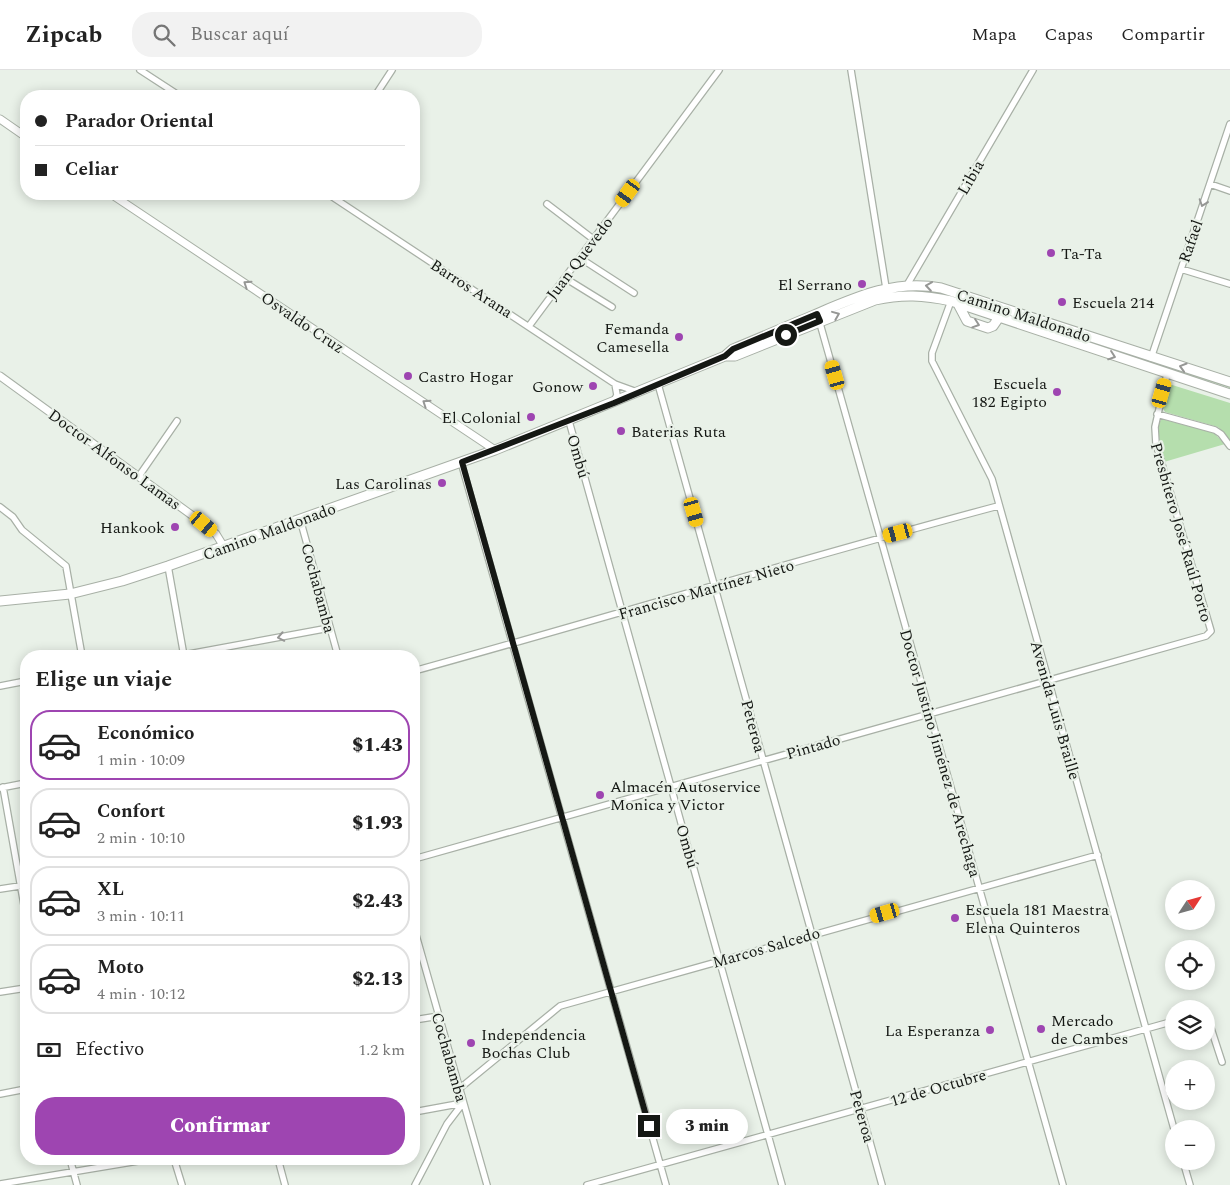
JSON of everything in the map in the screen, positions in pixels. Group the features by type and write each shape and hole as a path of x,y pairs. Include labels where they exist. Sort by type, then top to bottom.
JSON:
{"main road":[{"name":"Camino Maldonado","path":"818,318 886,288 907,285 941,288 1002,313 1167,374 1230,394"},
{"name":"Camino Maldonado","path":"0,601 70,594 122,581 224,547 495,450 614,403 725,356 733,349 818,318 875,300 900,295 925,296 1002,313 1230,382"},
{"path":"954,303 964,318 980,326 991,327 1002,313"}],"street":[{"path":"140,70 171,90"},
{"path":"379,90 392,70"},
{"name":"Juan Quevedo","path":"529,326 719,70"},
{"path":"851,70 886,288"},
{"name":"Libia","path":"907,285 1033,70"},
{"path":"0,119 20,133"},
{"name":"Rafael","path":"1151,358 1230,124"},
{"path":"1210,184 1230,191"},
{"name":"Osvaldo Cruz","path":"120,200 495,450"},
{"name":"Barros Arana","path":"337,200 615,384 638,392"},
{"path":"547,204 593,240"},
{"path":"580,258 634,293"},
{"path":"1181,269 1230,284"},
{"path":"565,278 612,307"},
{"name":"Avenida Luis Braille","path":"954,303 932,353 932,361 992,479 998,506 1172,1120"},
{"name":"Doctor Justino Jiménez de Arechaga","path":"818,318 1063,1185"},
{"name":"Presbítero José Raúl Porto","path":"1167,374 1157,414 1155,435 1159,459 1210,631"},
{"name":"Doctor Alfonso Lamas","path":"0,376 204,524 216,534 224,547"},
{"path":"614,403 617,395 615,384"},
{"name":"Peteroa","path":"658,384 810,934 882,1185"},
{"path":"1157,414 1215,430 1221,434 1230,446"},
{"path":"139,476 177,421"},
{"name":"Ombú","path":"569,421 782,1185"},
{"path":"462,462 666,1185"},
{"name":"Francisco Martínez Nieto","path":"420,669 623,613 881,537 998,506"},
{"path":"0,508 12,517 22,530 64,564 81,650"},
{"name":"Cochabamba","path":"300,519 336,650"},
{"path":"168,566 181,650"},
{"path":"214,650 329,628"},
{"name":"Pintado","path":"420,857 928,712 1206,636 1210,631"},
{"path":"0,686 20,682"},
{"path":"20,784 1,787 20,872"},
{"name":"Marcos Salcedo","path":"460,1089 554,1010 611,991 810,934 1098,855"},
{"path":"0,889 20,886"},
{"name":"Cochabamba","path":"420,949 487,1185"},
{"path":"0,992 20,989"},
{"path":"420,1019 439,1016"},
{"name":"12 de Octubre","path":"587,1185 1165,1023"},
{"path":"1215,1039 1222,1062"},
{"path":"0,1094 20,1090"},
{"path":"420,1111 463,1103"},
{"path":"415,1185 447,1124 463,1103"},
{"path":"71,1165 76,1185"},
{"path":"0,1184 114,1165"},
{"path":"176,1165 182,1185"},
{"path":"279,1165 284,1185"},
{"path":"1186,1170 1190,1185"}],"green space":[{"path":"1006,314 1230,386 1230,388 1005,316"},
{"path":"1169,384 1230,403 1230,440 1218,427 1165,412 1161,405"},
{"path":"1162,419 1214,433 1225,444 1164,462 1160,448 1158,423"}],"place":[{"name":"Ta-Ta","path":"1051,253"},
{"name":"El Serrano","path":"862,284"},
{"name":"Escuela 214","path":"1062,302"},
{"name":"Femanda Camesella","path":"679,337"},
{"name":"Castro Hogar","path":"408,376"},
{"name":"Gonow","path":"593,386"},
{"name":"Escuela 182 Egipto","path":"1057,392"},
{"name":"El Colonial","path":"531,417"},
{"name":"Baterias Ruta","path":"621,431"},
{"name":"Las Carolinas","path":"442,483"},
{"name":"Hankook","path":"175,527"},
{"name":"Almacén Autoservice Monica y Victor","path":"600,795"},
{"name":"Escuela 181 Maestra Elena Quinteros","path":"955,918"},
{"name":"Mercado de Cambes","path":"1041,1029"},
{"name":"La Esperanza","path":"990,1030"},
{"name":"Independencia Bochas Club","path":"471,1043"}],"route":[{"path":"649,1126 462,462 614,403 725,356 733,349 817,314 820,321 786,335"}]}
